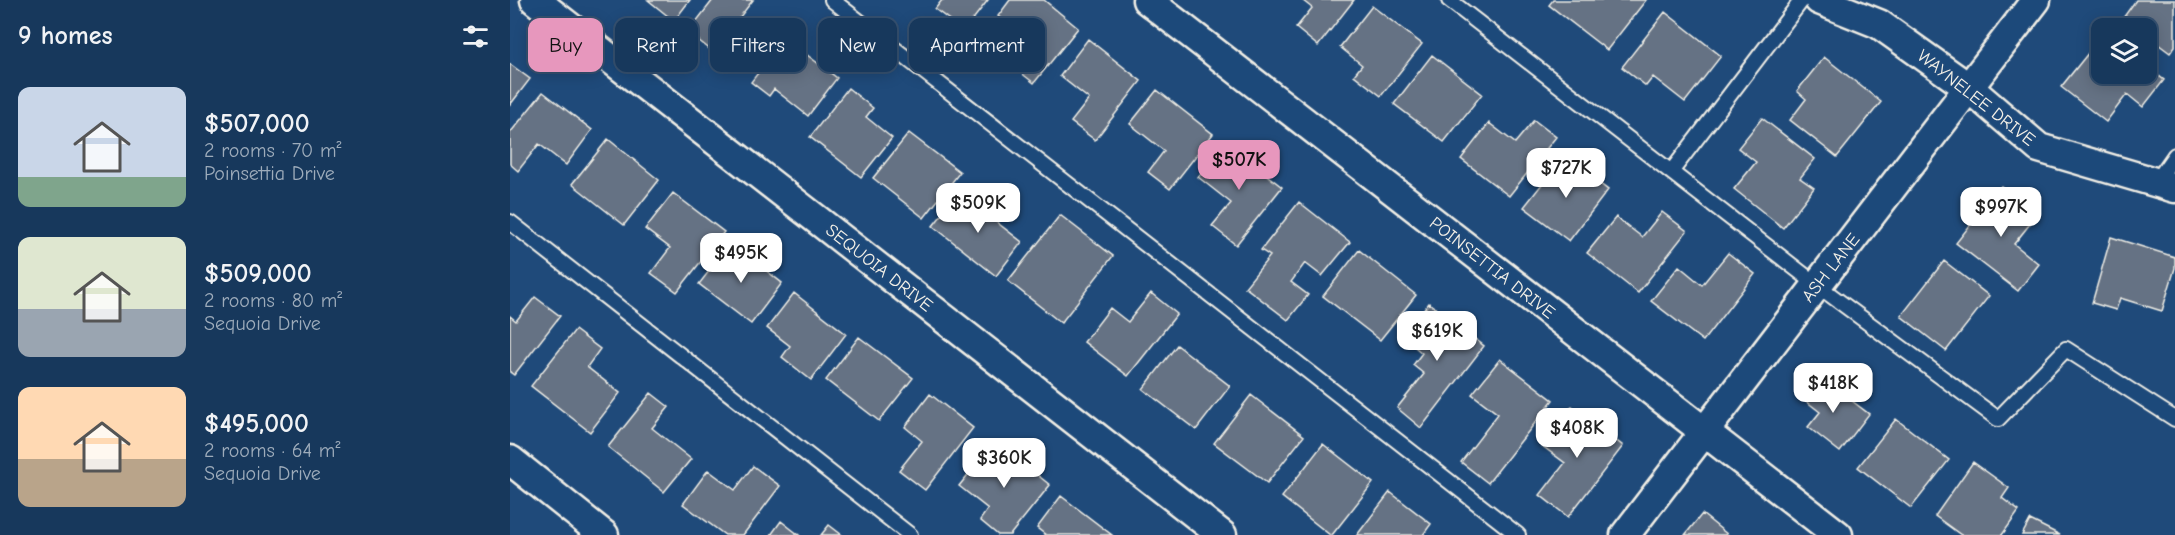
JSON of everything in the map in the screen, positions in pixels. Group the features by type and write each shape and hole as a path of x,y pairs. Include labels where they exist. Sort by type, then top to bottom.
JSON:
{"street":[{"name":"SEQUOIA DRIVE","path":"535,0 1222,535"},
{"name":"POINSETTIA DRIVE","path":"1147,0 1838,535"},
{"name":"WAYNELEE DRIVE","path":"1819,0 1879,24 1970,88 2040,148 2165,185"},
{"name":"ASH LANE","path":"1625,535 2036,0"},
{"path":"510,460 604,535"}],"lane":[{"path":"832,0 1518,535"},
{"path":"1449,0 1817,285 1998,418 2066,349 2175,418"},
{"path":"1671,172 1802,0"},
{"path":"2165,185 2175,155"},
{"path":"510,222 910,535"}],"building":[{"path":"648,0 690,0 676,18 670,18"},
{"path":"713,0 753,0 739,18 710,18 710,49 698,40 698,19"},
{"path":"942,0 988,0 974,18 947,18 935,9"},
{"path":"1010,0 1044,0 1078,28 1045,69 1045,18 1000,18 998,16"},
{"path":"1302,0 1354,0 1318,46 1296,28 1312,8"},
{"path":"1553,0 1646,0 1607,50 1549,5"},
{"path":"2136,0 2175,0 2175,46 2170,53 2157,43 2157,18 2123,18"},
{"path":"1372,6 1422,44 1381,96 1354,75 1362,65 1340,47"},
{"path":"1665,12 1721,56 1685,102 1653,77 1646,86 1622,67"},
{"path":"1088,39 1141,81 1095,140 1071,122 1089,99 1060,76"},
{"path":"2091,50 2091,84 2157,84 2157,75 2164,80 2143,107 2127,94 2106,122 2061,87"},
{"path":"806,54 818,63 818,72 829,72 837,78 808,116 774,89 769,96 751,82 759,72 806,72"},
{"path":"1432,55 1482,94 1444,142 1394,104"},
{"path":"1824,57 1881,102 1837,157 1790,120 1806,99 1797,91"},
{"path":"510,64 530,79 510,105"},
{"path":"1020,72 1043,72 1034,83"},
{"path":"848,88 873,108 866,117 892,138 861,177 810,137"},
{"path":"1157,90 1213,134 1170,189 1148,172 1164,151 1130,124"},
{"path":"543,92 592,130 566,165 539,144 518,171 510,164 510,133"},
{"path":"1762,118 1815,159 1800,178 1814,188 1783,228 1734,189 1756,162 1738,148"},
{"path":"1534,120 1556,137 1509,196 1461,159 1489,123 1515,143"},
{"path":"909,133 960,172 924,218 873,178"},
{"path":"608,139 659,180 624,225 572,184"},
{"path":"1226,143 1282,187 1236,245 1212,226 1231,203 1198,177"},
{"path":"1564,156 1608,190 1569,241 1524,207"},
{"path":"2001,186 2037,215 2014,244 2039,264 2018,291 1956,243"},
{"path":"673,193 724,232 677,292 651,273 670,248 645,229"},
{"path":"959,193 1022,242 996,276 933,226"},
{"path":"1299,202 1350,242 1322,276 1305,263 1291,282 1308,295 1288,320 1245,287 1270,256 1261,250"},
{"path":"1662,212 1687,231 1638,293 1587,253 1616,217 1642,237"},
{"path":"1060,215 1113,256 1061,323 1008,281"},
{"path":"2111,237 2175,257 2175,268 2162,311 2120,298 2116,310 2092,303"},
{"path":"731,243 782,283 751,324 699,284"},
{"path":"1359,250 1416,295 1380,340 1323,296"},
{"path":"1728,253 1755,274 1703,341 1651,301 1679,266 1702,285"},
{"path":"1944,261 1989,296 1946,351 1901,316"},
{"path":"794,293 846,334 811,380 782,357 790,346 767,328"},
{"path":"1151,293 1177,314 1128,376 1084,342 1110,308 1128,322"},
{"path":"535,297 560,316 514,375 510,372 510,316 516,321"},
{"path":"1429,303 1484,346 1421,428 1397,408 1424,374 1413,365 1422,353 1403,337"},
{"path":"575,330 600,349 587,367 620,393 590,432 531,386"},
{"path":"859,337 913,378 879,421 826,380"},
{"path":"1177,345 1230,386 1196,430 1143,389"},
{"path":"1500,359 1553,400 1488,483 1461,462 1498,414 1472,394"},
{"path":"1818,375 1869,414 1840,452 1808,427 1820,412 1801,397"},
{"path":"651,393 669,407 652,428 691,459 664,492 608,447"},
{"path":"930,394 973,428 925,490 899,470 922,441 905,427"},
{"path":"1251,395 1304,436 1267,483 1214,443"},
{"path":"1572,406 1623,446 1568,517 1540,495 1565,463 1541,445"},
{"path":"1896,419 1949,460 1911,508 1858,467"},
{"path":"995,441 1050,485 1010,535 998,535 980,520 988,509 959,486"},
{"path":"1323,444 1373,483 1332,535 1282,497"},
{"path":"1973,462 2009,488 2002,498 2019,511 2002,535 1961,535 1935,516"},
{"path":"753,466 780,486 743,535 725,535 683,504 708,470 735,490"},
{"path":"1390,492 1431,524 1423,535 1357,535"},
{"path":"1061,496 1112,535 1046,535 1037,528"},
{"path":"1702,514 1728,535 1685,535"},
{"path":"2030,520 2060,535 2022,535"},
{"path":"781,521 799,535 771,535"},
{"path":"829,525 842,535 821,535"}]}
